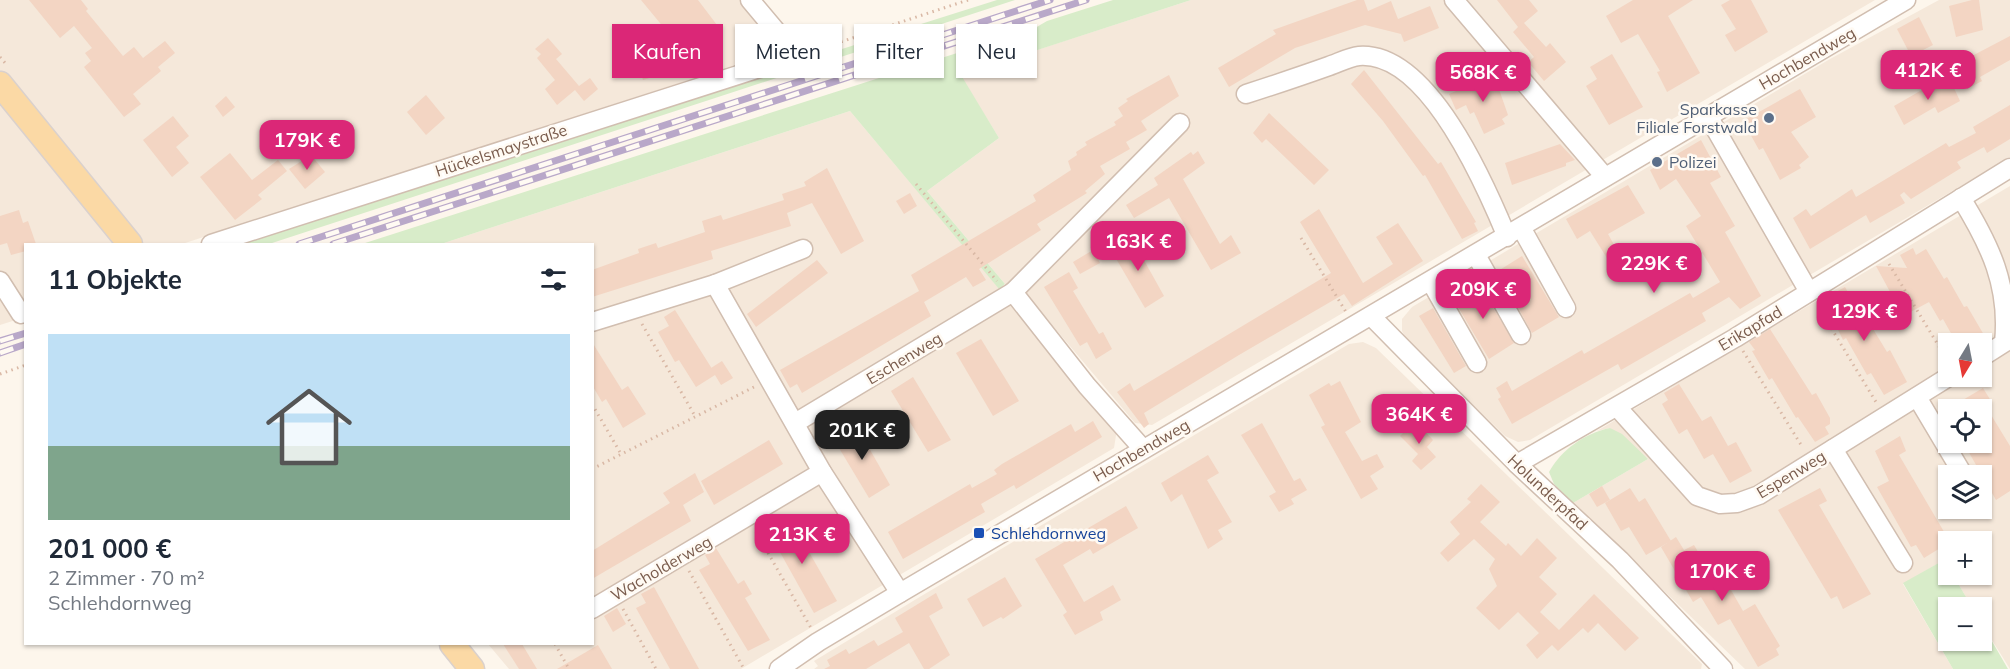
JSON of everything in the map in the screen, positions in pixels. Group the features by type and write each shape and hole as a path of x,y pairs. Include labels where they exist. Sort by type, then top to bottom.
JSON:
{"main road":[{"path":"0,84 129,243"},
{"path":"453,645 472,669"}],"street":[{"path":"750,0 770,24"},
{"path":"1454,0 1605,177"},
{"name":"Hochbendweg","path":"779,669 818,642 900,593 1515,233 1605,177 1906,0"},
{"path":"1246,94 1358,56 1385,59 1412,75 1442,113 1515,233 1566,308"},
{"name":"Hückelsmaystraße","path":"214,243 735,76"},
{"path":"1708,116 1809,292"},
{"name":"Eschenweg","path":"795,423 1013,292 1180,123"},
{"name":"Erikapfad","path":"1517,464 1735,338 2010,168"},
{"path":"1961,198 1986,238 2006,289 2008,321 2004,343 1992,351"},
{"path":"594,321 715,284 802,249"},
{"path":"1476,255 1521,335"},
{"path":"0,281 21,314"},
{"path":"1431,282 1477,363"},
{"path":"715,284 822,472 900,593"},
{"path":"1013,292 1087,386 1143,449"},
{"name":"Holunderpfad","path":"1371,316 1517,464 1620,560 1723,669"},
{"name":"Espenweg","path":"1617,407 1697,496 1720,504 1737,503 1759,495 1938,384"},
{"path":"1917,397 1957,465"},
{"path":"1833,449 1903,563"},
{"name":"Wacholderweg","path":"594,608 822,472"}],"path":[{"path":"842,41 968,0"},
{"path":"916,184 1001,286 1013,292"},
{"path":"1301,238 1354,326"},
{"path":"1881,249 1938,346"},
{"path":"1809,292 1885,416"},
{"path":"633,309 695,416"},
{"path":"1735,338 1811,462"},
{"path":"0,374 24,366"},
{"path":"594,468 769,379"},
{"path":"594,407 621,454"},
{"path":"747,517 818,642"},
{"path":"680,556 744,669"},
{"path":"614,594 656,669"},
{"path":"556,645 569,669"}],"shaded area":[{"path":"0,0 741,0 762,24 735,24 735,65 723,69 723,24 612,24 612,78 695,78 185,243 24,243 24,317 0,325"},
{"path":"1191,0 1875,0 1152,425 1135,423 1036,306 1005,284 927,191 999,138 962,78 1037,78 1037,50"},
{"path":"1939,0 2010,0 2010,157 1530,440 1518,442 1505,436 1408,342 1402,331 1402,319 1412,307 1830,59"},
{"path":"850,111 1117,429 1114,448 741,669 509,669 489,645 594,645 594,243 444,243"},
{"path":"2010,186 2010,669 1992,640 1992,597 1966,597 1959,585 1992,585 1992,531 1938,531 1938,564 1903,584 1938,644 1938,651 1942,651 1953,669 1745,669 1573,503 1648,459 1610,428 1597,431"},
{"path":"1363,342 1376,348 1702,664 1701,669 814,669 818,666 814,661 923,595 1349,344"}],"green space":[{"path":"997,0 1015,0 942,24 921,24"},
{"path":"1113,0 1191,0 1037,50 1037,27 1047,21"},
{"path":"854,45 854,53 842,57 842,49"},
{"path":"956,53 956,78 963,78 999,138 927,191 1005,284 999,289 850,111 444,243 365,243 879,78 944,78 944,57"},
{"path":"751,78 777,78 272,243 229,243"},
{"path":"1610,428 1622,434 1648,459 1573,503 1554,484 1549,472 1567,450 1583,438"},
{"path":"1938,563 1938,585 1959,585 1966,597 1938,597 1938,643 1903,583"},
{"path":"1992,641 2008,669 1953,669 1943,651 1992,651"}],"building":[{"path":"29,0 81,0 88,9 86,11 123,56 134,47 143,58 165,41 175,53 158,67 161,71 133,94 141,104 124,117 84,67 91,61 85,53 92,48 74,26 60,38"},
{"path":"641,0 698,0 716,24 661,24"},
{"path":"1357,0 1364,0 1368,11 1391,1 1398,19 1430,6 1439,28 1404,42 1401,34 1365,25 1295,48 1229,87 1218,68 1276,34 1273,30"},
{"path":"1497,0 1529,0 1538,11 1524,23 1546,47 1550,43 1566,62 1544,81 1528,62 1534,57 1513,32 1518,27"},
{"path":"1633,0 1693,0 1668,16 1700,73 1667,92 1657,72 1660,71 1638,34 1621,43 1606,16"},
{"path":"1730,0 1751,0 1768,32 1735,52 1725,35 1736,29 1721,5"},
{"path":"1979,0 1983,30 1956,37 1949,6"},
{"path":"1919,17 1933,45 1911,56 1897,29"},
{"path":"2010,36 2010,60 1980,77 1982,81 1967,89 1962,66 1972,61 1970,57"},
{"path":"548,38 562,54 556,59 579,86 590,78 598,89 584,101 575,90 557,105 545,89 555,80 537,58 541,54 535,49"},
{"path":"1612,54 1643,107 1609,125 1586,86 1597,79 1590,67"},
{"path":"1364,70 1438,164 1441,162 1476,222 1474,223 1478,231 1462,239 1425,175 1423,176 1383,121 1351,84"},
{"path":"1169,75 1179,96 1141,121 1147,130 1126,142 1130,149 1100,166 1105,174 1085,191 1087,193 1037,224 1041,230 979,269 986,280 973,287 966,277 924,302 931,316 802,393 797,384 790,388 780,370 919,291 911,275 1036,201 1033,195 1071,170 1068,161 1087,145 1085,142 1116,125 1114,122 1123,116 1118,108 1128,101 1126,99"},
{"path":"1494,75 1508,115 1502,119 1505,124 1484,134 1474,112 1470,114 1466,105 1456,110 1449,94"},
{"path":"1948,75 1960,101 1938,113 1935,107 1904,125 1894,106"},
{"path":"1800,89 1816,117 1791,132 1809,157 1799,165 1801,168 1780,180 1763,148 1759,150 1743,121"},
{"path":"426,95 445,118 426,135 407,112"},
{"path":"226,96 235,107 223,117 215,106"},
{"path":"2010,105 2010,139 1987,153 1984,147 1957,162 1961,168 1911,199 1904,192 1900,195 1905,203 1870,223 1866,215 1810,249 1793,218 1806,209 1811,216 1852,189 1856,197 1946,143 1949,147 1976,133 1973,127"},
{"path":"1269,113 1329,170 1314,185 1266,139 1262,143 1253,133"},
{"path":"173,116 189,136 176,147 189,163 172,177 143,140"},
{"path":"1701,140 1721,177 1710,183 1735,226 1725,232 1761,296 1740,309 1729,297 1702,313 1706,321 1621,370 1618,364 1512,424 1498,399 1501,397 1496,388 1507,381 1512,391 1582,350 1584,354 1690,293 1693,298 1720,282 1686,226 1701,216 1676,179 1660,190 1650,170"},
{"path":"1560,144 1575,160 1566,163 1566,166 1512,185 1505,163"},
{"path":"1198,151 1205,163 1183,179 1220,244 1231,235 1241,253 1211,270 1169,198 1134,218 1126,205 1158,185 1154,178 1191,152 1193,155"},
{"path":"230,153 252,180 278,160 287,171 258,195 262,199 235,220 200,177"},
{"path":"311,155 325,172 305,189 289,169"},
{"path":"827,168 864,241 841,254 812,203 787,213 791,226 711,251 713,259 594,296 594,269 639,253 638,249 656,243 658,248 705,232 702,221 721,215 723,220 784,200 782,194 806,186 804,182"},
{"path":"1628,185 1645,213 1608,234 1630,273 1620,279 1590,231 1577,239 1566,219"},
{"path":"910,193 917,206 904,214 896,201"},
{"path":"1319,209 1363,283 1393,264 1376,237 1398,223 1423,261 1352,306 1344,294 1239,355 1144,413 1149,424 1144,428 1117,392 1130,383 1134,391 1331,273 1300,222"},
{"path":"19,210 23,223 28,221 36,243 24,243 24,252 11,255 7,243 0,245 0,216"},
{"path":"1131,237 1164,296 1145,308 1111,250"},
{"path":"1913,248 1916,255 1926,249 1944,279 1947,277 1964,307 1967,306 1983,333 1951,333 1943,319 1940,321 1929,302 1905,315 1876,266 1907,268 1900,255"},
{"path":"1093,250 1100,263 1080,274 1073,262"},
{"path":"1522,256 1559,317 1532,333 1498,271"},
{"path":"817,260 828,273 756,327 747,314"},
{"path":"1069,272 1078,288 1073,291 1099,334 1103,332 1112,349 1096,359 1087,342 1080,346 1044,287"},
{"path":"1478,282 1514,343 1489,359 1452,297"},
{"path":"1845,287 1867,326 1870,324 1887,352 1890,350 1907,382 1884,395 1871,373 1867,375 1846,338 1843,340 1823,299"},
{"path":"1433,308 1466,366 1454,373 1419,316"},
{"path":"675,310 711,368 722,361 733,378 721,385 715,375 696,387 679,360 675,362 658,332 669,326 664,317"},
{"path":"1770,329 1812,395 1816,393 1830,418 1830,424 1825,427 1829,434 1815,442 1798,417 1796,418 1772,378 1769,380 1752,351 1755,350 1749,342"},
{"path":"981,339 1019,401 993,416 956,353"},
{"path":"594,345 622,390 628,386 646,414 623,428 606,399 602,402 594,388"},
{"path":"913,377 951,440 928,452 891,391"},
{"path":"1340,381 1361,422 1345,432 1362,461 1377,454 1384,467 1370,476 1378,489 1361,499 1321,427 1325,425 1309,395 1329,383 1331,386"},
{"path":"1679,384 1702,421 1711,416 1728,446 1736,442 1752,471 1730,483 1713,454 1704,459 1687,429 1679,434 1662,404 1668,400 1664,393"},
{"path":"1983,388 1990,399 1964,399"},
{"path":"1992,416 2010,446 2010,491 1996,500 1992,493 1992,465 1976,465 1969,453 1992,453"},
{"path":"1093,421 1102,437 1016,489 1014,485 981,504 985,512 903,559 888,532 970,484 972,488 997,474 994,470 1002,464 1071,424 1075,432"},
{"path":"1415,421 1433,440 1427,447 1436,457 1421,470 1412,461 1418,454 1400,436"},
{"path":"1262,423 1294,481 1300,478 1307,490 1291,499 1294,504 1279,512 1269,496 1276,492 1241,435"},
{"path":"856,425 890,485 869,498 833,438"},
{"path":"1900,436 1906,451 1899,455 1944,531 1938,531 1938,549 1924,558 1916,545 1911,547 1877,487 1889,481 1875,451"},
{"path":"769,440 783,464 714,505 701,481"},
{"path":"1208,455 1219,473 1207,480 1232,522 1218,530 1223,539 1208,549 1182,494 1171,502 1161,483"},
{"path":"695,473 704,492 683,505 691,521 594,578 594,550 670,503 663,493"},
{"path":"1481,484 1500,502 1480,522 1506,546 1508,543 1521,556 1537,538 1557,558 1539,577 1557,594 1540,612 1559,630 1594,594 1639,638 1625,651 1598,623 1588,633 1583,628 1558,651 1552,645 1537,659 1526,645 1539,633 1518,612 1499,630 1476,608 1497,586 1489,569 1495,559 1474,539 1448,562 1440,553 1460,534 1450,522 1471,502 1467,499"},
{"path":"1602,486 1610,500 1597,507 1589,494"},
{"path":"1630,488 1639,502 1645,498 1671,541 1646,555 1629,527 1621,531 1605,503"},
{"path":"1820,488 1827,501 1819,505 1871,594 1843,609 1837,596 1831,599 1778,510"},
{"path":"1126,506 1138,528 1093,554 1090,549 1063,565 1084,602 1113,585 1121,600 1100,612 1103,620 1075,635 1063,615 1067,612 1035,559"},
{"path":"789,517 837,601 814,613 767,529"},
{"path":"1676,537 1684,550 1694,545 1719,587 1727,583 1743,611 1755,604 1780,646 1776,649 1779,655 1758,667 1730,619 1718,625 1701,597 1693,602 1661,547"},
{"path":"716,548 738,584 744,580 752,594 745,598 770,640 748,651 699,570 710,564 705,555"},
{"path":"1005,577 1022,606 1003,619 1001,617 983,627 967,599"},
{"path":"654,587 699,669 670,669 636,608 646,603 641,594"},
{"path":"936,593 943,608 929,616 950,655 929,669 924,669 909,643 866,669 824,669 830,666 827,660 846,649 849,654 874,640 878,646 903,632 895,618"},
{"path":"617,608 626,624 613,632 604,616"},
{"path":"504,645 523,645 537,669 519,669"},
{"path":"598,645 612,669 557,669"}],"railway":[{"path":"302,243 1050,0"},
{"path":"336,243 1086,0"},
{"path":"0,341 24,334"},
{"path":"0,353 24,345"}],"place":[{"name":"Sparkasse Filiale Forstwald","path":"1769,118"},
{"name":"Polizei","path":"1657,162"},
{"name":"Schlehdornweg","path":"979,533"}]}
